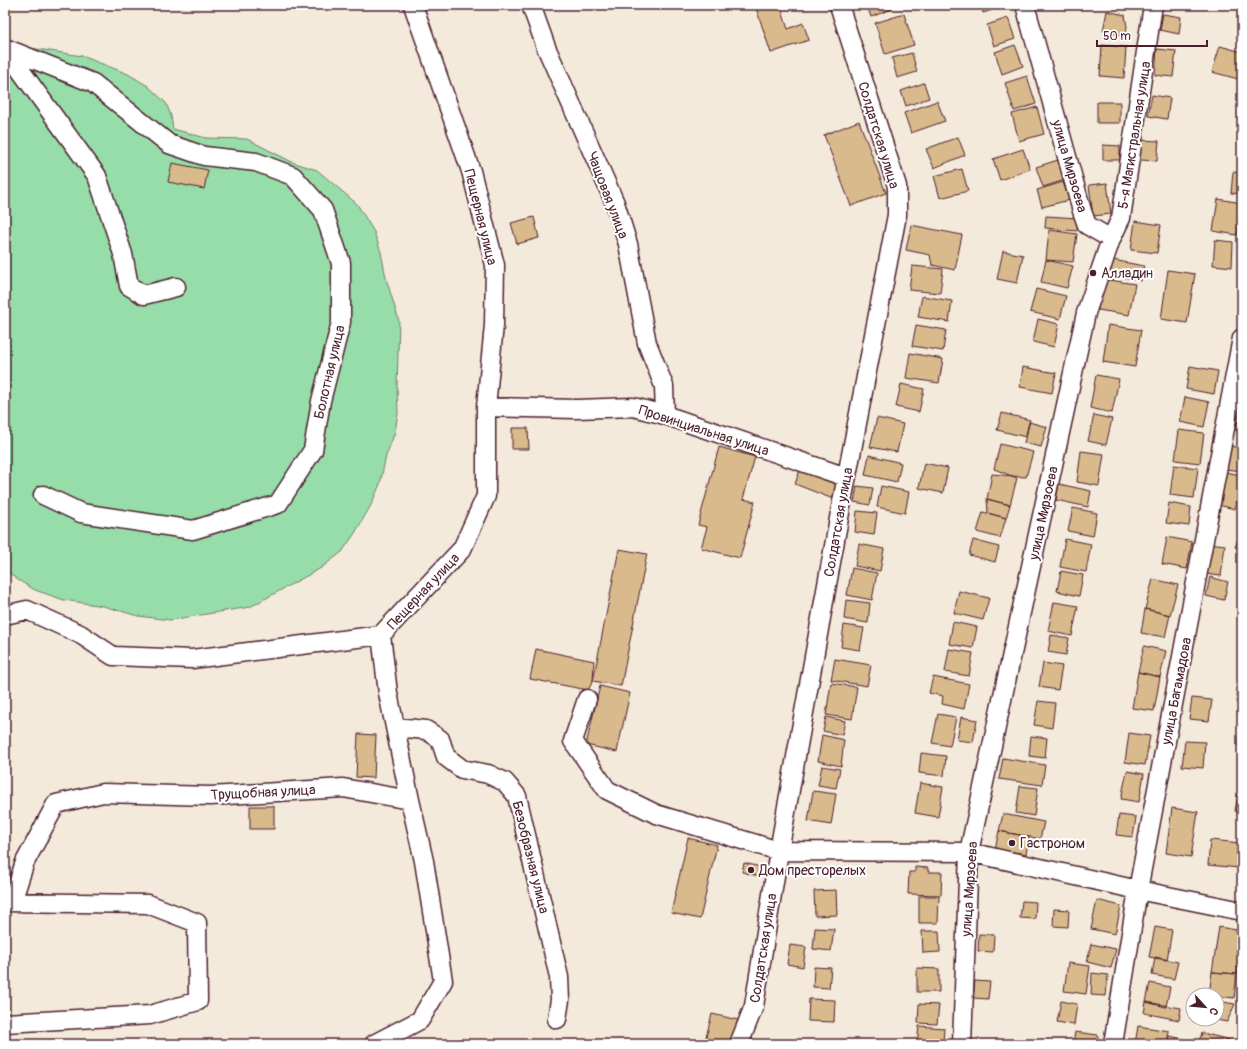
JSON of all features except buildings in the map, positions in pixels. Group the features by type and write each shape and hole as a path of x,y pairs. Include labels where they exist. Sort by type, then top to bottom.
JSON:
{"street":[{"name":"Пещерная улица","path":"5,615 27,610 80,634 113,656 192,658 381,635 462,549 486,496 486,407 494,325 495,265 471,171 413,5"},
{"name":"Чащовая улица","path":"531,5 546,47 614,203 628,244 647,343 664,386 666,415"},
{"name":"Солдатская улица","path":"739,1044 754,1006 779,851 846,477 897,215 897,186 839,5"},
{"name":"улица Мирзоева","path":"962,1044 969,852 1086,313 1111,239 1087,225 1084,218 1025,5"},
{"name":"5-я Магистральная улица","path":"1111,239 1121,218 1153,5"},
{"path":"5,49 97,176 123,254 129,286 144,296 176,287"},
{"name":"Болотная улица","path":"5,49 93,83 169,144 204,156 256,162 293,176 323,210 341,263 341,322 321,401 313,450 278,504 193,530 81,513 43,495"},
{"name":"улица Багамадова","path":"1113,1044 1138,890 1242,338"},
{"name":"Провинциальная улица","path":"486,407 577,409 633,407 666,415 846,477"},
{"path":"374,1044 420,1020 443,980 424,861 388,693 381,635"},
{"path":"587,699 573,741 607,790 656,814 779,851 969,852 1242,912"},
{"name":"Безобразная улица","path":"395,727 426,730 440,739 446,757 456,765 462,769 488,774 505,782 517,796 559,977 560,1000 557,1019"},
{"name":"Трущобная улица","path":"5,1023 150,1015 198,1001 197,923 148,904 8,902 25,862 56,804 103,793 210,796 343,788 410,800"}],"green space":[{"path":"5,44 82,56 128,74 148,86 166,103 171,116 173,129 206,138 247,139 292,162 317,170 357,204 374,232 381,252 386,278 399,321 397,386 398,413 395,432 386,456 380,484 371,505 342,552 321,568 250,607 170,620 138,616 103,606 64,600 35,590 5,570"}],"place":[{"name":"Алладин","path":"1093,273"},
{"name":"Гастроном","path":"1012,843"},
{"name":"Дом престорелых","path":"751,870"}]}
